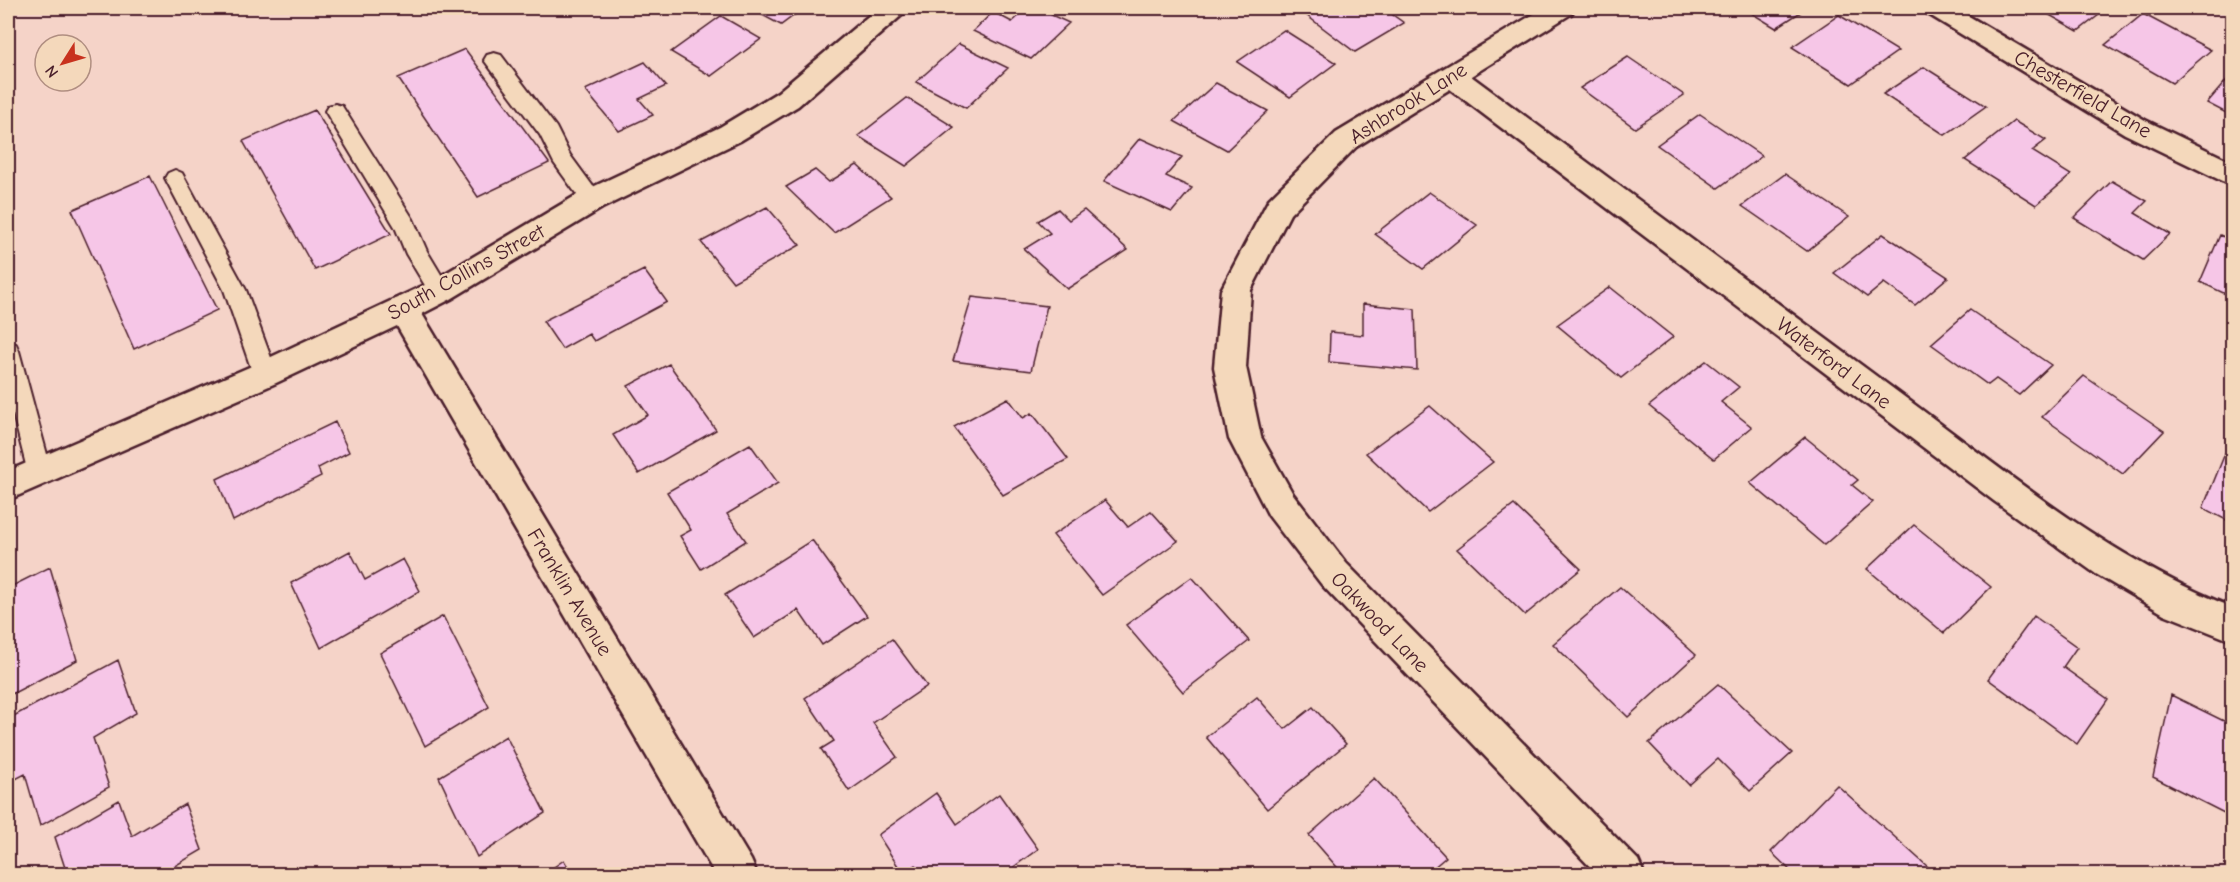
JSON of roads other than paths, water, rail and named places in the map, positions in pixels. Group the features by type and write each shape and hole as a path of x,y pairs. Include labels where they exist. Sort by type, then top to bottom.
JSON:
{"street":[{"name":"South Collins Street","path":"8,486 265,374 440,291 592,200 730,134 788,99 894,8"},
{"name":"Ashbrook Lane","path":"1234,318 1236,290 1279,207 1346,140 1562,8"},
{"name":"Chesterfield Lane","path":"1936,8 2135,127 2232,174"},
{"name":"Waterford Lane","path":"1452,76 2006,492 2108,563 2176,602 2232,624"},
{"name":"Franklin Avenue","path":"403,309 737,874"},
{"name":"Oakwood Lane","path":"1234,318 1230,367 1245,440 1281,506 1334,574 1624,874"}],"lane":[{"path":"494,60 549,132 561,158 592,200"},
{"path":"335,111 405,225 417,254 440,291"},
{"path":"176,178 235,291 265,374"},
{"path":"8,351 40,473"}]}
